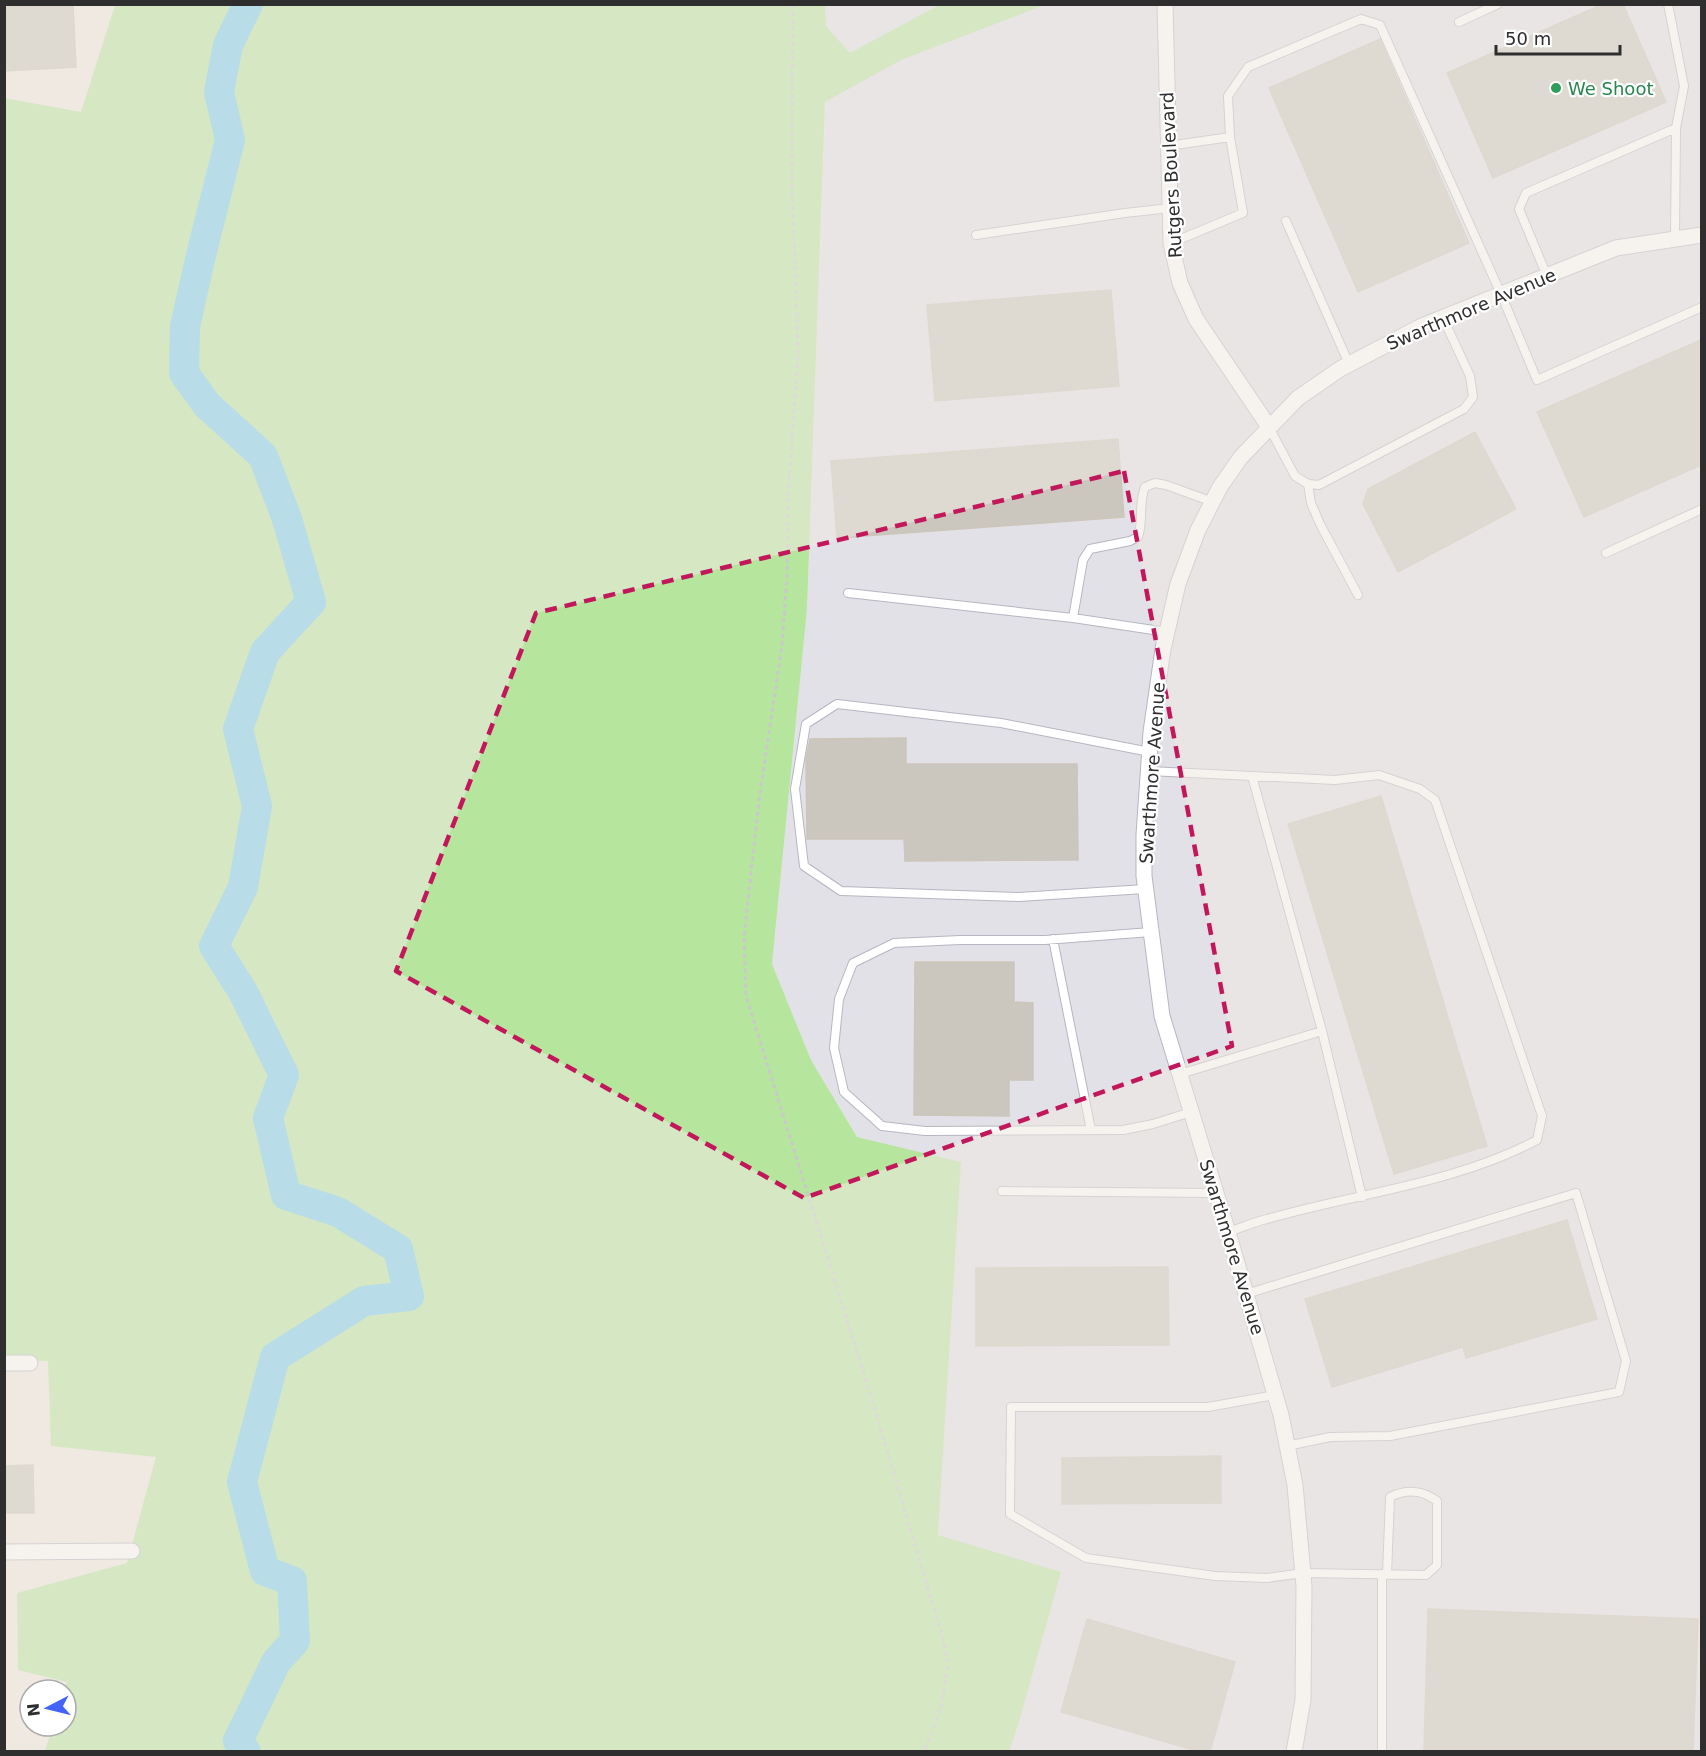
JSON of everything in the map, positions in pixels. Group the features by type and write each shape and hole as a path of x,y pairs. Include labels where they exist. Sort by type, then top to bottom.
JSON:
{"street":[{"name":"Rutgers Boulevard","path":"1165,4 1171,243 1180,283 1196,319 1269,428"},
{"name":"Swarthmore Avenue","path":"1294,1752 1303,1700 1304,1586 1295,1485 1275,1395 1162,1016 1145,889 1144,835 1150,752 1163,649 1178,584 1198,530 1220,487 1241,457 1298,398 1349,364 1422,326 1501,294 1616,248 1701,235"},
{"path":"4,1363 30,1363"},
{"path":"4,1552 132,1551"}],"lane":[{"path":"1459,22 1497,4"},
{"path":"1668,4 1684,86 1676,128 1675,239"},
{"path":"1171,243 1243,213 1230,137 1228,96 1248,67 1361,19 1380,25 1501,294 1537,380 1701,307"},
{"path":"1547,276 1519,209 1526,193 1676,128"},
{"path":"1168,146 1230,137"},
{"path":"976,235 1170,208"},
{"path":"1286,221 1349,364"},
{"path":"1269,428 1295,476 1308,484 1319,484 1464,409 1473,397 1470,376 1443,318"},
{"path":"1073,618 1083,560 1090,549 1130,541 1138,537 1141,528 1141,497 1145,487 1155,483 1166,485 1213,502"},
{"path":"1308,484 1311,503 1320,524 1358,595"},
{"path":"1606,553 1701,509"},
{"path":"848,593 1073,618 1167,632"},
{"path":"1145,889 1019,897 841,891 804,866 795,789 806,724 837,704 1001,723 1150,752"},
{"path":"1149,771 1335,780 1379,775 1420,789 1435,800 1542,1116 1537,1140 1472,1167 1362,1197 1267,1219 1228,1232"},
{"path":"1252,776 1322,1031 1362,1197"},
{"path":"1151,932 1053,939 894,943 853,963 839,999 834,1048 844,1092 882,1126 925,1131 1123,1130 1153,1124 1191,1112"},
{"path":"1053,939 1091,1130"},
{"path":"1180,1074 1322,1031"},
{"path":"1002,1191 1216,1193"},
{"path":"1246,1294 1576,1193 1626,1361 1619,1392 1390,1436 1330,1437 1287,1446"},
{"path":"1275,1395 1208,1407 1011,1407 1010,1514 1086,1558 1215,1576 1267,1578 1303,1573 1384,1574 1426,1575 1437,1565 1437,1501 1427,1493 1401,1492 1390,1497 1384,1574 1382,1752"}],"highlighted area":[{"path":"1124,471 1232,1046 804,1198 396,971 536,613"}],"shaded area":[{"path":"825,5 1701,5 1701,1751 1006,1751 938,1535 961,1162 858,1138 811,1060 772,964 807,609 827,63"}],"green space":[{"path":"115,5 825,5 826,26 850,53 939,5 1045,5 901,60 825,102 807,609 772,964 811,1060 857,1137 961,1162 938,1535 1061,1572 1009,1751 45,1751 49,1738 78,1738 78,1678 51,1678 18,1670 17,1593 127,1563 156,1457 51,1446 48,1361 5,1360 4,98 81,112"}],"building":[{"path":"4,4 73,4 76,67 4,71"},
{"name":"We Shoot","path":"1603,4 1623,4 1666,102 1493,178 1447,73"},
{"path":"1380,39 1469,243 1358,292 1269,88"},
{"path":"1111,290 1119,386 935,401 927,305"},
{"path":"1701,340 1701,465 1584,517 1537,412"},
{"path":"1475,432 1516,509 1398,572 1363,504 1368,489"},
{"path":"1118,439 1124,517 837,538 831,461"},
{"path":"906,738 906,764 1077,764 1078,860 905,861 904,839 807,839 806,759 810,739"},
{"path":"1381,796 1487,1146 1394,1174 1288,824"},
{"path":"915,962 1014,962 1014,1002 1033,1003 1033,1080 1009,1080 1009,1116 914,1115"},
{"path":"1567,1220 1597,1319 1466,1358 1463,1347 1332,1387 1305,1299"},
{"path":"1168,1267 1169,1345 976,1346 976,1268"},
{"path":"1221,1456 1221,1503 1062,1504 1062,1458"},
{"path":"33,1465 34,1513 4,1513 4,1466"},
{"path":"1428,1609 1698,1619 1693,1752 1424,1752"},
{"path":"1087,1619 1235,1662 1210,1752 1201,1752 1061,1712"}],"waterway":[{"path":"246,1752 238,1741 276,1662 295,1641 292,1581 265,1571 242,1482 275,1357 364,1301 409,1296 398,1249 338,1212 286,1195 268,1118 284,1075 243,992 214,946 243,887 257,806 238,729 265,652 311,602 287,519 263,456 207,405 184,373 185,326 230,140 219,92 228,45 248,4"}],"place":[{"name":"We Shoot","path":"1556,88"}]}
